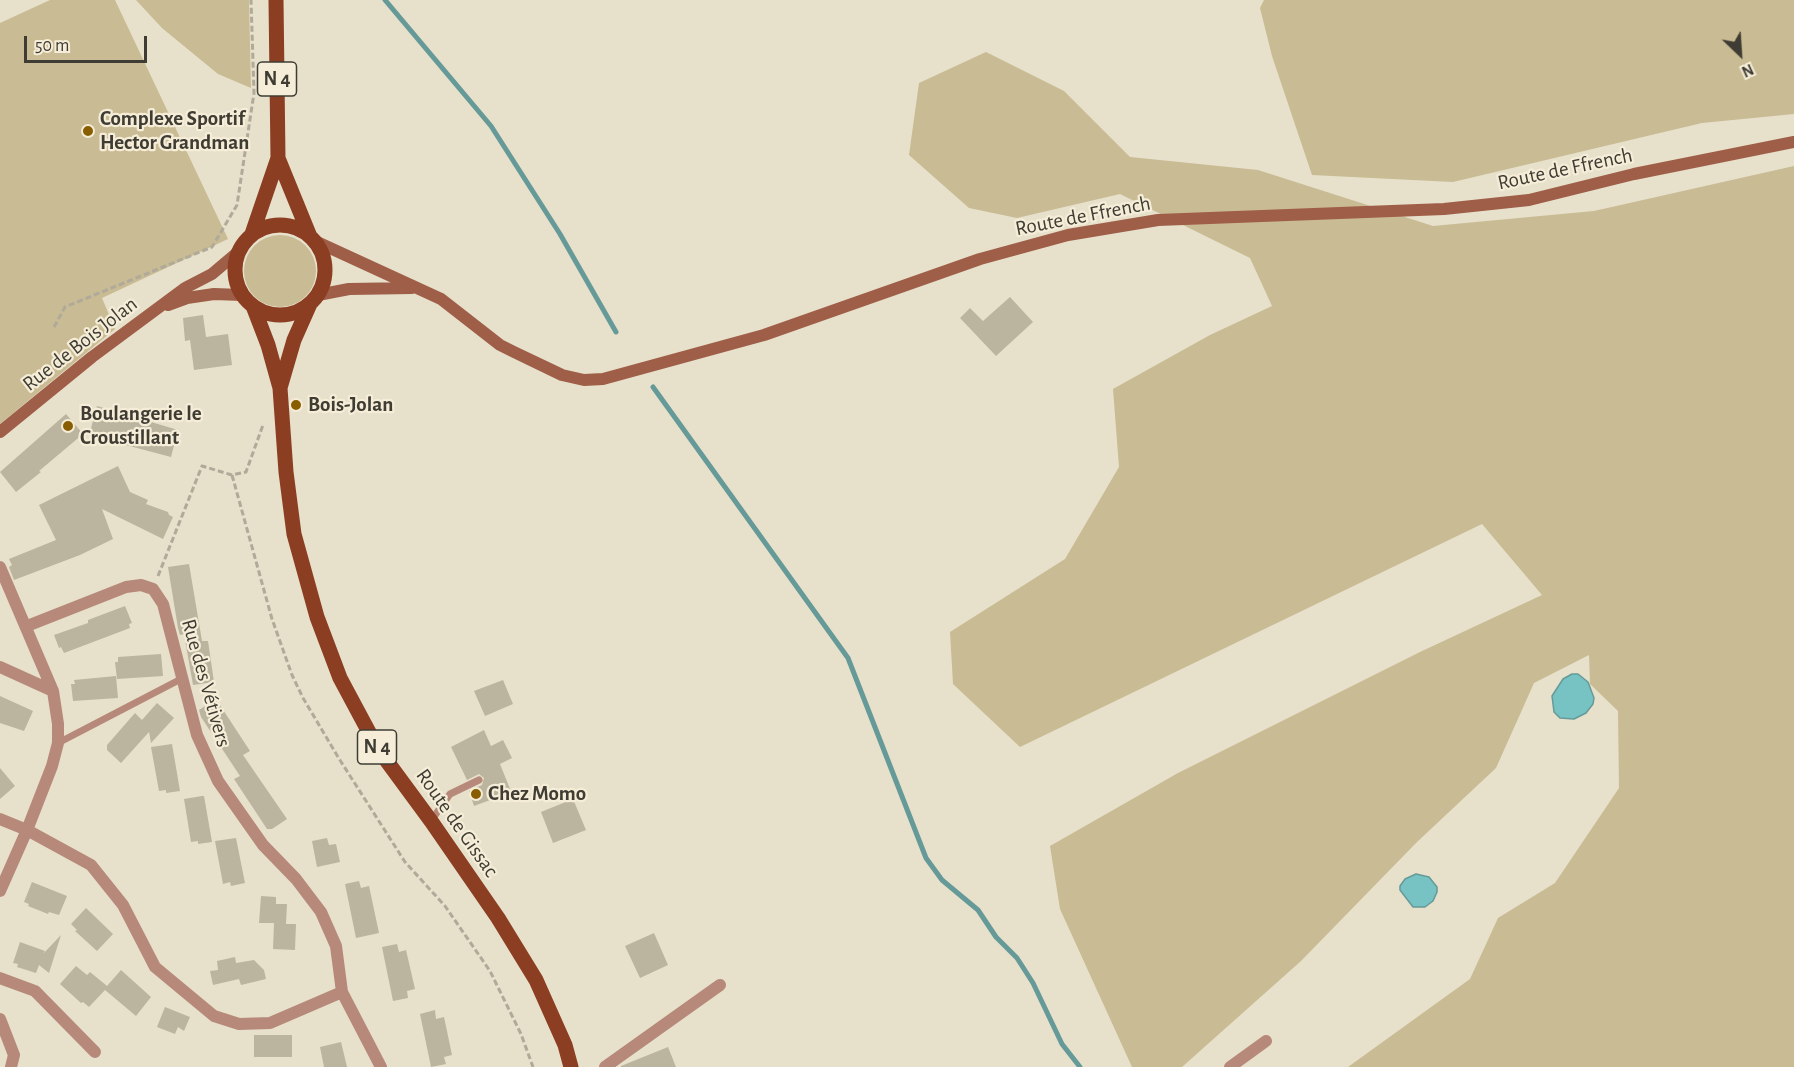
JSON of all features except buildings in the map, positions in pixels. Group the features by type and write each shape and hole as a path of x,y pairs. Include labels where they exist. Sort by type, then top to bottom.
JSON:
{"main road":[{"name":"N 4","path":"252,234 279,158 276,0"},
{"name":"Route de Ffrench","path":"313,238 441,299 500,345 514,352 562,375 584,380 603,379 764,335 980,259 1068,235 1158,220 1444,209 1529,200 1634,174 1794,142"},
{"name":"N 4","path":"279,158 313,238"},
{"path":"287,224 313,238 324,255 326,268 324,282 314,300 292,314 282,315 262,311 248,301 235,277 235,264 238,252 252,234 261,228 287,224"},
{"name":"Rue de Bois Jolan","path":"0,432 92,357 185,288 212,274 238,252"},
{"name":"Route de Ffrench","path":"314,300 349,289 419,288"},
{"name":"Rue de Bois Jolan","path":"156,310 187,298 214,294 248,301"},
{"name":"Route de Gissac","path":"280,388 294,340 314,300"},
{"name":"Route de Gissac","path":"248,301 268,345 280,388 286,472 294,534 317,617 340,678 378,749 498,918 536,980 565,1045 571,1067"}],"street":[{"path":"0,567 53,691 58,724 58,743 52,766 0,891"},
{"path":"27,626 126,587 141,585 153,589"},
{"name":"Rue des Vétivers","path":"153,589 163,604 197,735 218,781 263,845 296,879 321,912 336,946 342,992"},
{"path":"0,667 53,691"},
{"path":"0,819 27,830 91,865 123,905 155,967 214,1016 239,1024 270,1023 342,992 381,1067"},
{"path":"0,978 35,991 95,1052"},
{"path":"605,1067 720,985"},
{"path":"0,1019 14,1055 11,1067"},
{"path":"1230,1067 1266,1041"}],"lane":[{"path":"58,743 181,679"},
{"path":"431,821 450,794 479,780"}],"path":[{"path":"54,327 65,307 212,246 237,205 254,93 251,0"},
{"path":"153,589 202,466 232,475 246,472 263,425"},
{"path":"232,475 272,619 292,675 303,698 405,862 445,906 490,971 521,1034 533,1067"}],"shaded area":[{"name":"Complexe Sportif Hector Grandman","path":"50,0 115,0 228,239 102,298 115,329 0,424 0,23"},
{"path":"136,0 249,0 251,88 218,74 162,28"},
{"path":"1264,0 1794,0 1794,114 1702,123 1453,182 1312,175 1272,56 1260,8"},
{"path":"986,52 1064,91 1130,157 1258,170 1433,226 1594,211 1794,166 1794,1067 1348,1067 1470,979 1498,918 1555,883 1619,788 1618,711 1590,684 1589,655 1534,683 1496,768 1417,842 1301,961 1182,1067 1132,1067 1060,909 1050,846 1178,773 1420,652 1542,595 1482,524 1020,747 953,684 950,632 1065,559 1119,467 1113,389 1210,335 1272,306 1250,258 1120,194 1017,218 969,208 909,155 919,83"},
{"path":"287,235 306,245 314,257 316,271 314,285 306,297 294,305 273,307 254,297 246,285 244,264 254,245 266,237"}],"water":[{"path":"1572,674 1578,674 1588,682 1594,698 1593,704 1586,713 1574,719 1560,718 1554,712 1552,696 1563,679"},
{"path":"1416,874 1429,877 1437,887 1433,901 1425,907 1413,907 1400,890 1405,879"}],"waterway":[{"path":"385,0 491,126 560,234 616,332"},
{"path":"653,387 848,658 926,858 942,880 978,910 996,937 1017,958 1033,983 1062,1044 1080,1067"}],"place":[{"name":"Complexe Sportif Hector Grandman","path":"88,131"},
{"name":"Bois-Jolan","path":"296,405"},
{"name":"Boulangerie le Croustillant","path":"68,426"},
{"name":"Chez Momo","path":"476,794"}]}
